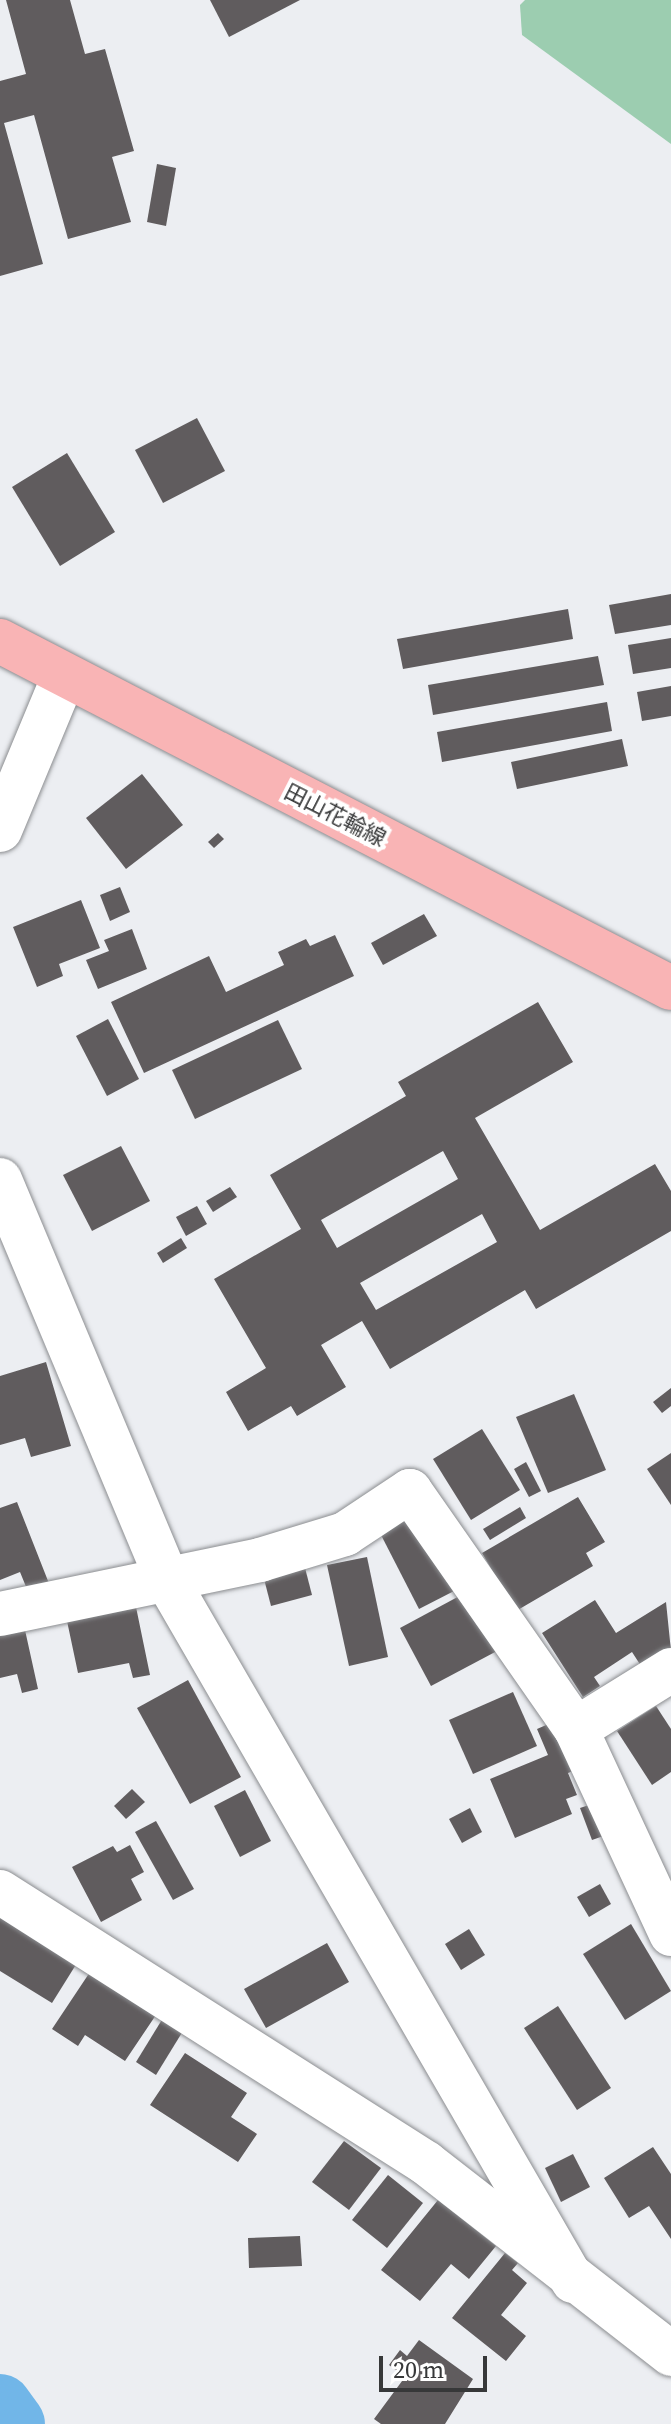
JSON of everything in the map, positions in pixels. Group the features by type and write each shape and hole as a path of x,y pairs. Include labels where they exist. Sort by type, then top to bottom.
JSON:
{"main road":[{"name":"田山花輪線","path":"0,641 671,988"}],"street":[{"path":"0,830 64,676"},
{"path":"0,1180 167,1580 573,2281"},
{"path":"0,1614 167,1580 345,1534 410,1491 576,1729 671,1934"},
{"path":"576,1729 671,1670"},
{"path":"0,1892 426,2163 573,2281 671,2354"}],"green space":[{"path":"525,0 671,0 671,144 522,35 520,5"}],"building":[{"path":"6,0 70,0 85,54 105,49 134,151 112,157 131,222 68,239 34,115 4,123 43,264 0,276 0,81 26,74"},
{"path":"210,0 300,0 229,37"},
{"path":"157,164 176,168 166,226 147,222"},
{"path":"197,418 225,471 163,503 135,450"},
{"path":"67,453 115,532 60,566 12,487"},
{"path":"671,594 671,625 615,634 609,605"},
{"path":"568,609 573,639 403,669 397,639"},
{"path":"671,638 671,668 633,674 628,645"},
{"path":"598,656 604,685 433,715 428,685"},
{"path":"671,686 671,716 642,721 637,692"},
{"path":"607,702 612,731 442,762 437,732"},
{"path":"622,739 628,766 517,789 511,762"},
{"path":"142,774 183,825 126,869 86,818"},
{"path":"218,833 224,839 214,848 208,842"},
{"path":"120,887 130,912 110,921 100,895"},
{"path":"81,900 100,948 59,964 63,976 37,987 13,927"},
{"path":"424,914 437,936 383,965 371,943"},
{"path":"132,929 147,969 98,989 86,960 109,951 104,940"},
{"path":"335,935 354,976 144,1073 111,1002 209,956 226,992 284,965 278,952 306,939 310,946"},
{"path":"538,1002 573,1062 475,1118 540,1230 655,1164 671,1191 671,1231 536,1309 525,1290 390,1369 362,1321 321,1345 346,1387 297,1416 291,1406 248,1431 226,1392 266,1368 214,1279 301,1229 270,1175 406,1096 398,1082","holes":["443,1151 458,1179 337,1248 321,1220","482,1214 497,1242 376,1310 360,1283"]},
{"path":"108,1019 139,1079 107,1096 76,1036"},
{"path":"278,1020 302,1069 195,1119 172,1070"},
{"path":"121,1146 150,1201 92,1231 63,1175"},
{"path":"230,1187 237,1197 213,1212 206,1201"},
{"path":"197,1206 207,1224 186,1236 176,1217"},
{"path":"181,1238 187,1248 163,1263 157,1253"},
{"path":"46,1362 71,1446 31,1457 25,1438 0,1445 0,1376"},
{"path":"671,1388 671,1406 662,1413 653,1402"},
{"path":"574,1394 606,1470 548,1493 516,1417"},
{"path":"482,1429 520,1490 471,1520 433,1459"},
{"path":"671,1453 671,1505 647,1469"},
{"path":"526,1462 541,1491 529,1497 514,1469"},
{"path":"578,1497 605,1542 586,1553 593,1566 516,1611 482,1553"},
{"path":"17,1502 50,1586 29,1594 20,1572 0,1580 0,1508"},
{"path":"520,1507 526,1518 490,1540 483,1529"},
{"path":"417,1514 456,1590 419,1609 380,1533"},
{"path":"367,1557 388,1657 349,1666 327,1565"},
{"path":"304,1564 312,1595 271,1606 263,1575"},
{"path":"465,1593 497,1651 431,1686 400,1628"},
{"path":"595,1600 616,1633 666,1602 671,1651 643,1669 632,1652 594,1677 600,1686 583,1697 542,1633"},
{"path":"136,1607 150,1675 133,1678 129,1663 78,1673 67,1621"},
{"path":"25,1630 38,1689 22,1693 17,1674 0,1678 0,1636"},
{"path":"188,1680 241,1777 190,1804 137,1708"},
{"path":"513,1692 537,1746 473,1774 449,1720"},
{"path":"656,1706 671,1729 671,1772 652,1785 617,1731"},
{"path":"560,1719 580,1768 568,1773 577,1795 566,1799 572,1814 515,1838 490,1779 548,1755 537,1729"},
{"path":"132,1789 145,1802 126,1819 114,1806"},
{"path":"245,1790 271,1841 240,1857 214,1806"},
{"path":"601,1801 612,1833 592,1840 580,1808"},
{"path":"470,1808 482,1832 462,1843 449,1819"},
{"path":"156,1821 194,1889 173,1900 135,1832"},
{"path":"130,1845 144,1872 131,1879 142,1900 101,1922 72,1867 113,1846 117,1852"},
{"path":"600,1884 611,1904 589,1917 577,1897"},
{"path":"0,1916 77,1963 52,2003 0,1971"},
{"path":"631,1924 671,1991 625,2020 583,1954"},
{"path":"469,1929 485,1955 461,1970 445,1944"},
{"path":"327,1943 349,1982 266,2028 244,1989"},
{"path":"94,1966 160,2009 125,2061 85,2035 78,2046 52,2029"},
{"path":"558,2006 611,2088 577,2110 524,2028"},
{"path":"163,2018 183,2031 156,2075 136,2062"},
{"path":"185,2053 247,2093 231,2117 257,2134 238,2162 150,2105"},
{"path":"344,2141 381,2168 349,2210 312,2182"},
{"path":"653,2147 671,2174 671,2239 649,2206 629,2218 604,2178"},
{"path":"573,2154 590,2187 561,2202 545,2168"},
{"path":"388,2175 423,2203 387,2248 352,2220"},
{"path":"438,2200 496,2246 469,2279 451,2264 420,2301 381,2270"},
{"path":"300,2236 302,2266 249,2268 248,2238"},
{"path":"505,2253 518,2263 512,2270 527,2283 501,2315 526,2336 506,2361 452,2318"},
{"path":"419,2340 473,2379 445,2424 381,2424 374,2419 405,2377 389,2365 400,2350 407,2356"}],"waterway":[{"path":"0,2406 13,2424"}]}
